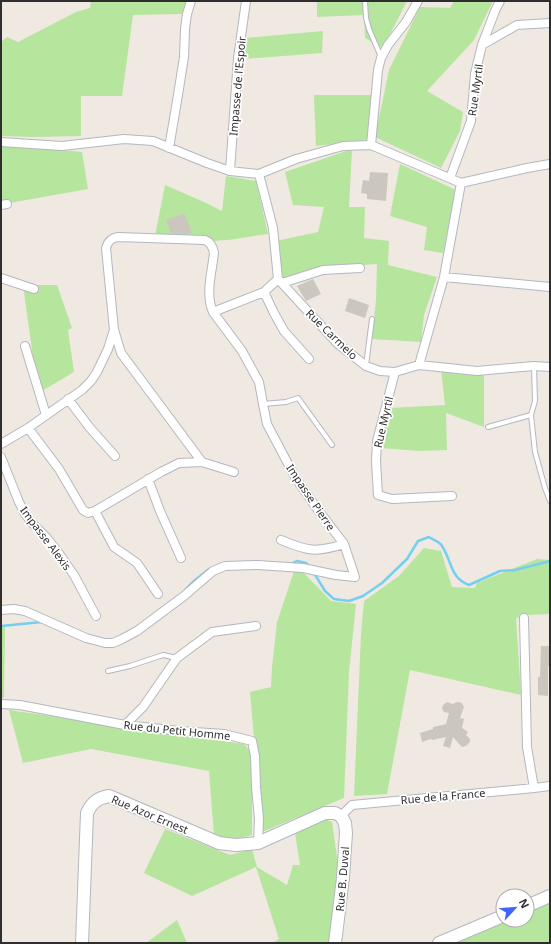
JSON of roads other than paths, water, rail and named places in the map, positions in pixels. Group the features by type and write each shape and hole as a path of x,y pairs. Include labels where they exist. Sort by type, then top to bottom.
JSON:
{"street":[{"path":"169,148 184,56 187,14 191,1"},
{"name":"Impasse de l'Espoir","path":"230,171 238,58 246,1"},
{"path":"371,145 378,70 381,58 388,45 406,22 418,1"},
{"name":"Rue Myrtil","path":"450,178 470,122 475,74 482,45 500,1"},
{"path":"482,45 517,25 550,23"},
{"path":"1,142 62,146 124,139 153,141 207,164 230,171 259,174 296,159 343,146 371,145 461,183 550,164"},
{"path":"259,174 272,228 280,281"},
{"path":"419,365 444,277 461,183"},
{"path":"202,462 121,353 114,330 106,248 107,243 118,236 208,241 214,249 209,295 210,305 214,312 264,292 280,281 323,270 360,268"},
{"path":"444,277 550,287"},
{"path":"1,278 34,289"},
{"name":"Rue Carmelo","path":"280,281 338,344 366,366 380,371 395,372 419,365 477,371 534,366 550,367"},
{"path":"264,292 284,331 309,359"},
{"name":"Impasse Pierre","path":"1,610 14,609 25,611 86,638 105,643 112,643 137,631 213,571 225,566 258,565 303,568 355,578 344,544 295,477 267,424 260,382 242,351 214,312"},
{"path":"1,444 28,428 82,390 91,381 108,349 114,330"},
{"path":"26,346 46,415"},
{"name":"Rue Myrtil","path":"395,372 377,441 376,461 378,495 392,498 452,496"},
{"path":"68,399 90,428 115,456"},
{"path":"28,428 59,469 83,510 88,513 96,511 148,479 179,464 202,462 234,472"},
{"name":"Impasse Alexis","path":"1,457 25,514 32,524 47,538 74,575 96,616"},
{"path":"148,479 160,511 181,558"},
{"path":"96,511 114,547 137,563 158,594"},
{"path":"281,540 298,547 311,550 323,550 344,544"},
{"path":"524,618 527,747 534,788"},
{"path":"125,725 143,707 177,658 212,632 256,626"},
{"name":"Rue du Petit Homme","path":"1,704 20,705 125,725 224,734 252,741 255,756 259,819 258,843"},
{"name":"Rue de la France","path":"341,816 352,805 550,786"},
{"name":"Rue Azor Ernest","path":"82,943 87,813 95,801 102,797 109,796 219,843 236,845 258,843 325,813 335,812 341,816"},
{"name":"Rue B. Duval","path":"335,943 343,878 346,832 345,823 341,816"},
{"path":"535,903 550,896"},
{"path":"439,943 495,919"}],"lane":[{"path":"365,1 366,18 369,29 381,58"},
{"path":"366,366 372,319"},
{"path":"534,366 535,401 532,415 536,452 545,488 550,501"},
{"path":"263,404 286,402 298,398 332,445"},
{"path":"488,427 532,415"},
{"path":"108,671 130,666 163,655 177,658"}],"waterway":[{"path":"314,573 325,591 334,599 349,601 363,596 382,583 407,559 418,541 429,537 441,545 455,574 463,582 469,585 500,571 515,570 550,561"},
{"path":"291,564 297,561 306,563 310,567"},
{"path":"186,589 209,569"},
{"path":"1,626 42,622"}]}
